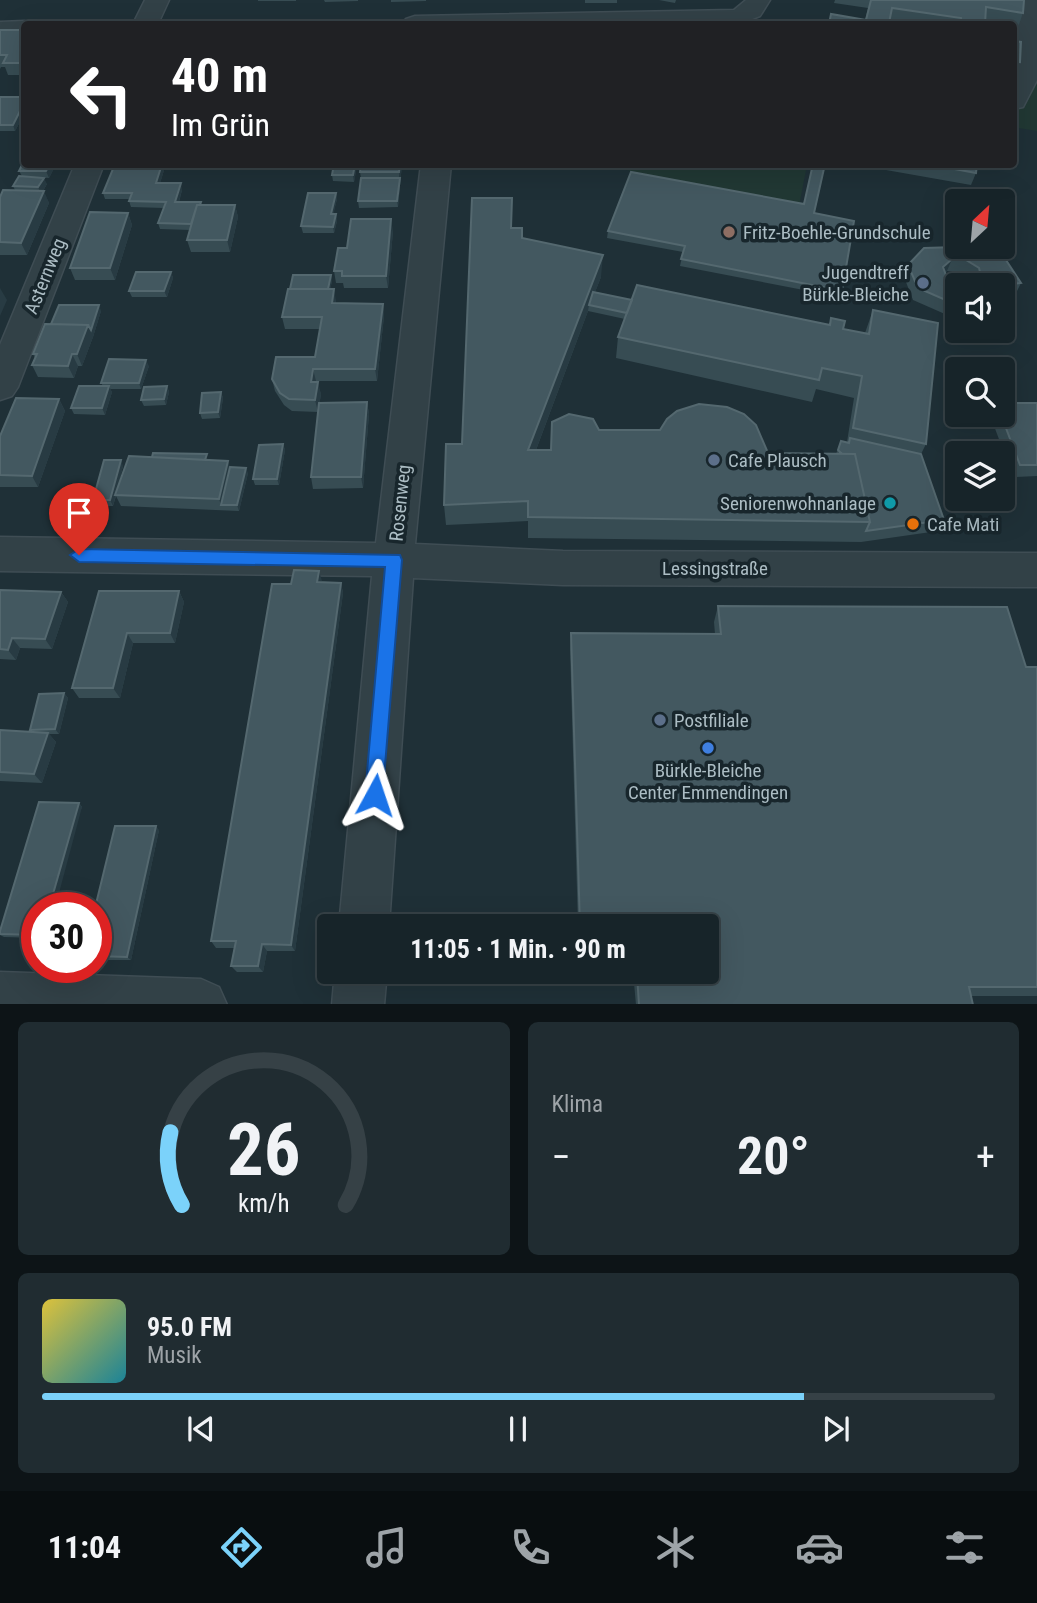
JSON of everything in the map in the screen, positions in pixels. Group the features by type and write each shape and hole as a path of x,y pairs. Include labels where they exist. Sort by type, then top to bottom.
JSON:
{"street":[{"path":"147,21 157,0"},
{"path":"451,21 452,0"},
{"path":"480,0 490,6 546,3 614,6 623,4 623,0"},
{"path":"713,21 739,18 751,11 758,0"},
{"path":"1017,94 1026,79 1035,29 1026,0"},
{"path":"0,30 21,30"},
{"name":"Asternweg","path":"0,387 88,168"},
{"name":"Rosenweg","path":"365,914 394,560 436,168"},
{"name":"Lessingstraße","path":"0,554 394,560 563,568 1037,570"},
{"path":"358,1004 359,984"},
{"path":"0,999 201,1004"}],"green space":[{"path":"1037,8 1037,131 1017,128 1017,82 1020,82"},
{"path":"622,168 806,168 799,206"}],"building":[{"path":"871,0 1024,0 1023,13 986,7 985,21 960,21 961,18 892,8 889,21 830,21 831,14 866,20"},
{"path":"0,30 21,30 20,63 3,63 7,55 0,55"},
{"path":"1017,42 1021,42 1020,62 1017,62"},
{"path":"0,97 21,97 21,109 13,125 0,125"},
{"path":"21,167 48,168 46,171 19,171"},
{"path":"113,168 161,168 156,183 181,183 175,202 201,202 197,205 191,224 158,223 166,202 129,201 132,193 103,193"},
{"path":"333,168 354,168 353,175 332,175"},
{"path":"360,168 400,168 399,172 360,172"},
{"name":"Fritz-Boehle-Grundschule","path":"812,168 824,168 814,213 854,221 842,291 681,259 685,246 608,231 631,172 804,204"},
{"path":"949,168 977,168 976,173"},
{"path":"19,176 44,178 38,187 13,186"},
{"path":"361,178 400,178 397,201 358,201"},
{"path":"3,190 44,191 21,243 0,242 0,197"},
{"path":"308,193 336,193 331,214 336,214 333,227 301,226"},
{"path":"472,198 512,198 511,228 522,228 522,238 603,255 528,450 551,450 552,422 569,414 593,419 599,430 660,430 667,419 677,411 699,404 727,407 744,414 756,425 768,453 855,454 870,522 528,517 528,501 444,505 446,444 462,444"},
{"path":"197,205 235,205 227,240 187,240"},
{"path":"90,212 128,213 110,268 70,268"},
{"path":"351,219 391,219 386,276 342,276 342,271 334,271 338,248 347,248"},
{"path":"945,247 945,259 952,259 943,267 945,300 918,288 908,265 924,248"},
{"path":"952,259 1005,259 1014,273 980,273 979,268 966,260"},
{"path":"136,272 171,272 164,291 129,291"},
{"path":"293,275 331,275 328,289 290,289"},
{"path":"637,285 830,325 831,318 845,321 843,329 869,334 873,310 938,323 926,444 853,428 862,376 822,368 819,380 618,337"},
{"path":"288,289 334,289 332,303 383,304 375,369 313,369 311,382 318,382 315,400 289,399 280,393 272,379 276,357 315,357 322,317 282,317"},
{"path":"593,292 632,300 627,313 589,305"},
{"path":"59,305 99,305 91,330 88,325 51,324"},
{"path":"45,324 88,325 77,354 72,354 68,366 32,365 37,354 33,354"},
{"path":"109,359 146,360 139,383 101,383"},
{"path":"79,386 109,386 102,408 71,408"},
{"path":"167,386 164,399 141,400 144,387"},
{"path":"221,392 218,412 200,413 202,393"},
{"path":"16,398 59,399 32,476 0,475 0,436"},
{"path":"367,402 361,477 311,477 319,403"},
{"path":"1015,403 1037,403 1037,465 1020,465 1015,452 1015,441 1011,441 1006,427 1015,427"},
{"name":"Seniorenwohnanlage","path":"850,438 921,454 944,520 866,531 870,522 855,454 842,454 838,450 841,441 849,443"},
{"path":"283,444 277,479 253,479 259,445"},
{"path":"153,453 207,454 205,460 152,457"},
{"path":"129,456 228,461 219,499 115,495"},
{"path":"104,460 121,460 110,500 93,500"},
{"path":"230,467 246,468 237,505 221,505"},
{"path":"294,570 319,571 317,582 341,583 291,945 262,944 258,966 231,966 236,941 211,941 272,584 291,584"},
{"path":"0,590 61,592 45,639 12,638 8,650 0,649"},
{"path":"99,591 179,591 170,633 127,633 113,688 72,688"},
{"name":"Bürkle-Bleiche Center Emmendingen","path":"718,606 1007,607 1026,667 1037,667 1037,987 969,987 973,1004 639,1004 638,984 719,984 719,914 580,914 571,633 721,634"},
{"path":"64,693 55,729 30,730 39,694"},
{"path":"0,730 48,733 34,774 0,772"},
{"path":"39,802 79,803 54,892 21,892 21,935 0,934"},
{"path":"115,826 156,826 127,957 112,957 112,892 99,892"}],"place":[{"name":"Fritz-Boehle-Grundschule","path":"729,232"},
{"name":"Jugendtreff Bürkle-Bleiche","path":"923,283"},
{"name":"Cafe Plausch","path":"714,460"},
{"name":"Seniorenwohnanlage","path":"890,503"},
{"name":"Cafe Mati","path":"913,524"},
{"name":"Postfiliale","path":"660,720"},
{"name":"Bürkle-Bleiche Center Emmendingen","path":"708,748"}],"route":[{"path":"79,555 394,560 375,795"}]}
